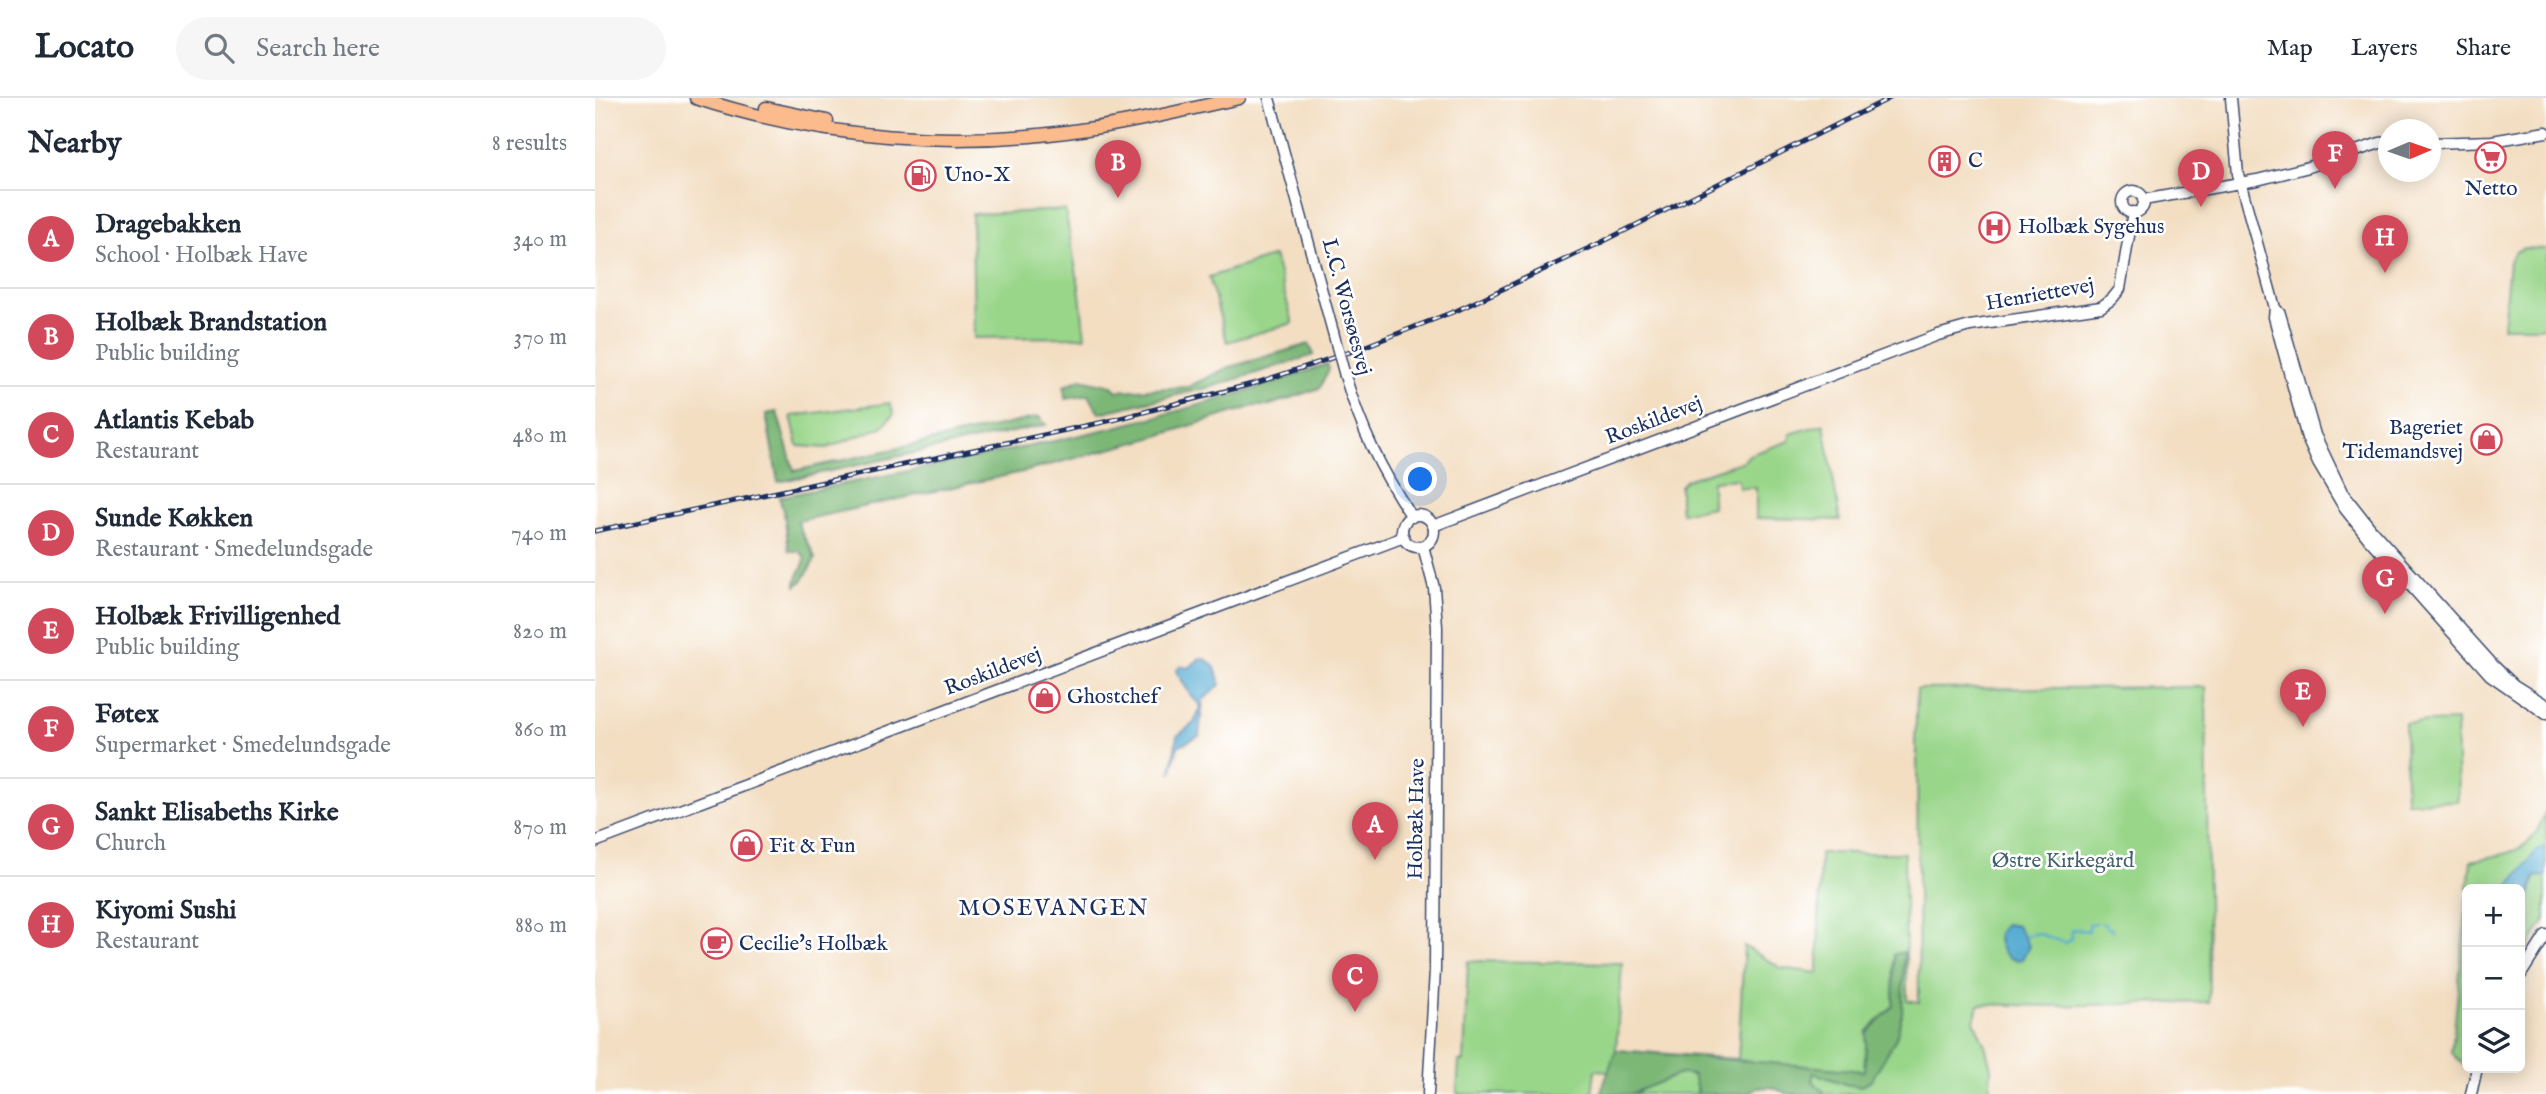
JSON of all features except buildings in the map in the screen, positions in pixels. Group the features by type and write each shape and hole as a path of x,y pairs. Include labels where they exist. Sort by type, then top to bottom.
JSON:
{"main road":[{"path":"696,98 804,126 884,136 960,139 1087,130 1239,98"},
{"path":"722,98 806,117 884,130 960,131 1027,129 1086,123 1209,98"}],"street":[{"name":"L.C. Worsøesvej","path":"1269,98 1345,376 1370,447 1385,477 1412,517"},
{"path":"2231,98 2240,184 2275,308 2274,317 2296,406 2307,438 2332,487 2368,538 2503,686 2546,714"},
{"path":"2441,143 2492,141 2546,132"},
{"path":"2143,200 2240,184 2305,168 2378,144"},
{"path":"2134,191 2140,194 2143,200 2142,207 2133,212 2124,208 2122,201 2125,195 2134,191"},
{"name":"Henriettevej","path":"1888,353 1970,326 2101,307 2120,289 2133,212"},
{"name":"Roskildevej","path":"1433,526 1888,353"},
{"path":"1422,516 1433,526 1433,538 1423,546 1411,545 1404,537 1405,523 1412,517 1422,516"},
{"name":"Roskildevej","path":"595,842 1404,537"},
{"name":"Holbæk Have","path":"1423,546 1434,588 1437,627 1435,970 1428,1094"},
{"path":"2492,671 2546,705"},
{"path":"2525,968 2546,935"},
{"path":"2471,1094 2476,1073"}],"green space":[{"path":"1065,210 1085,337 974,338 972,214"},
{"path":"2524,248 2546,249 2546,327 2503,327 2509,261 2515,252"},
{"path":"1274,256 1293,323 1227,342 1209,277"},
{"path":"1309,344 1314,355 1211,387 1099,413 1089,395 1065,399 1064,386 1081,379 1112,386 1117,391 1188,387 1227,368"},
{"path":"1327,364 1329,369 1320,388 1267,406 1254,406 1151,438 1027,471 798,521 815,559 803,580 796,586 805,557 799,551 789,551 779,497 1125,425 1260,387"},
{"path":"890,403 894,414 882,427 827,448 798,446 791,416"},
{"path":"777,412 794,471 1039,417 1046,425 778,482 766,414"},
{"path":"1824,424 1840,520 1756,518 1756,488 1739,488 1738,479 1712,481 1712,507 1682,513 1680,486 1686,480 1744,461 1749,455 1789,441 1790,434"},
{"name":"Østre Kirkegård","path":"2206,687 2209,1002 2047,1006 1979,1004 1974,1021 1985,1045 1991,1068 1989,1094 1820,1094 1811,1085 1694,1078 1698,1094 1631,1094 1674,1076 1595,1070 1592,1094 1457,1094 1459,1061 1464,1061 1468,961 1622,963 1616,1050 1738,1059 1744,946 1781,968 1818,973 1820,853 1904,853 1907,1000 1919,1002 1915,745 1917,689"},
{"path":"2456,721 2458,801 2406,802 2405,723"},
{"path":"2546,810 2546,918 2525,952 2525,884 2469,884 2471,861 2519,849 2541,824"},
{"path":"2462,950 2462,1064 2452,1053"},
{"path":"1904,952 1902,1014 1896,1038 1871,1081 1861,1086 1848,1085 1814,1073 1812,1080 1826,1094 1788,1094 1771,1087 1757,1088 1747,1094 1698,1094 1693,1075 1680,1074 1631,1094 1600,1094 1616,1050 1864,1071 1867,1032 1893,1006 1894,954"}],"water":[{"path":"1200,658 1215,667 1220,685 1203,700 1199,736 1178,746 1171,774 1177,736 1194,723 1201,706 1191,696 1176,671 1180,666 1189,668"},
{"path":"2546,847 2546,876 2535,877 2525,915 2525,884 2511,884 2536,851"},
{"path":"2005,924 2017,926 2029,946 2022,959 2011,959 1999,944 1998,933"}],"waterway":[{"path":"2025,937 2037,933 2065,943 2072,939 2072,929 2089,931 2089,924 2096,923"},
{"path":"2102,923 2113,931"}],"railway":[{"path":"595,531 1113,420 1256,383 1353,351 1458,310 1602,242 1890,98"}],"place":[{"name":"Netto","path":"2491,157"},
{"name":"C","path":"1945,161"},
{"name":"Uno-X","path":"921,175"},
{"name":"Føtex","path":"2335,189"},
{"name":"Holbæk Brandstation","path":"1118,198"},
{"name":"Sunde Køkken","path":"2201,207"},
{"name":"Holbæk Sygehus","path":"1995,227"},
{"name":"Kiyomi Sushi","path":"2385,273"},
{"name":"Bageriet Tidemandsvej","path":"2486,440"},
{"name":"Sankt Elisabeths Kirke","path":"2385,614"},
{"name":"Ghostchef","path":"1044,697"},
{"name":"Holbæk Frivilligenhed","path":"2303,727"},
{"name":"Fit & Fun","path":"746,846"},
{"name":"Dragebakken","path":"1375,860"},
{"name":"Cecilie's Holbæk","path":"716,944"},
{"name":"Atlantis Kebab","path":"1355,1012"}],"district":[{"name":"MOSEVANGEN","path":"1054,908"}]}
